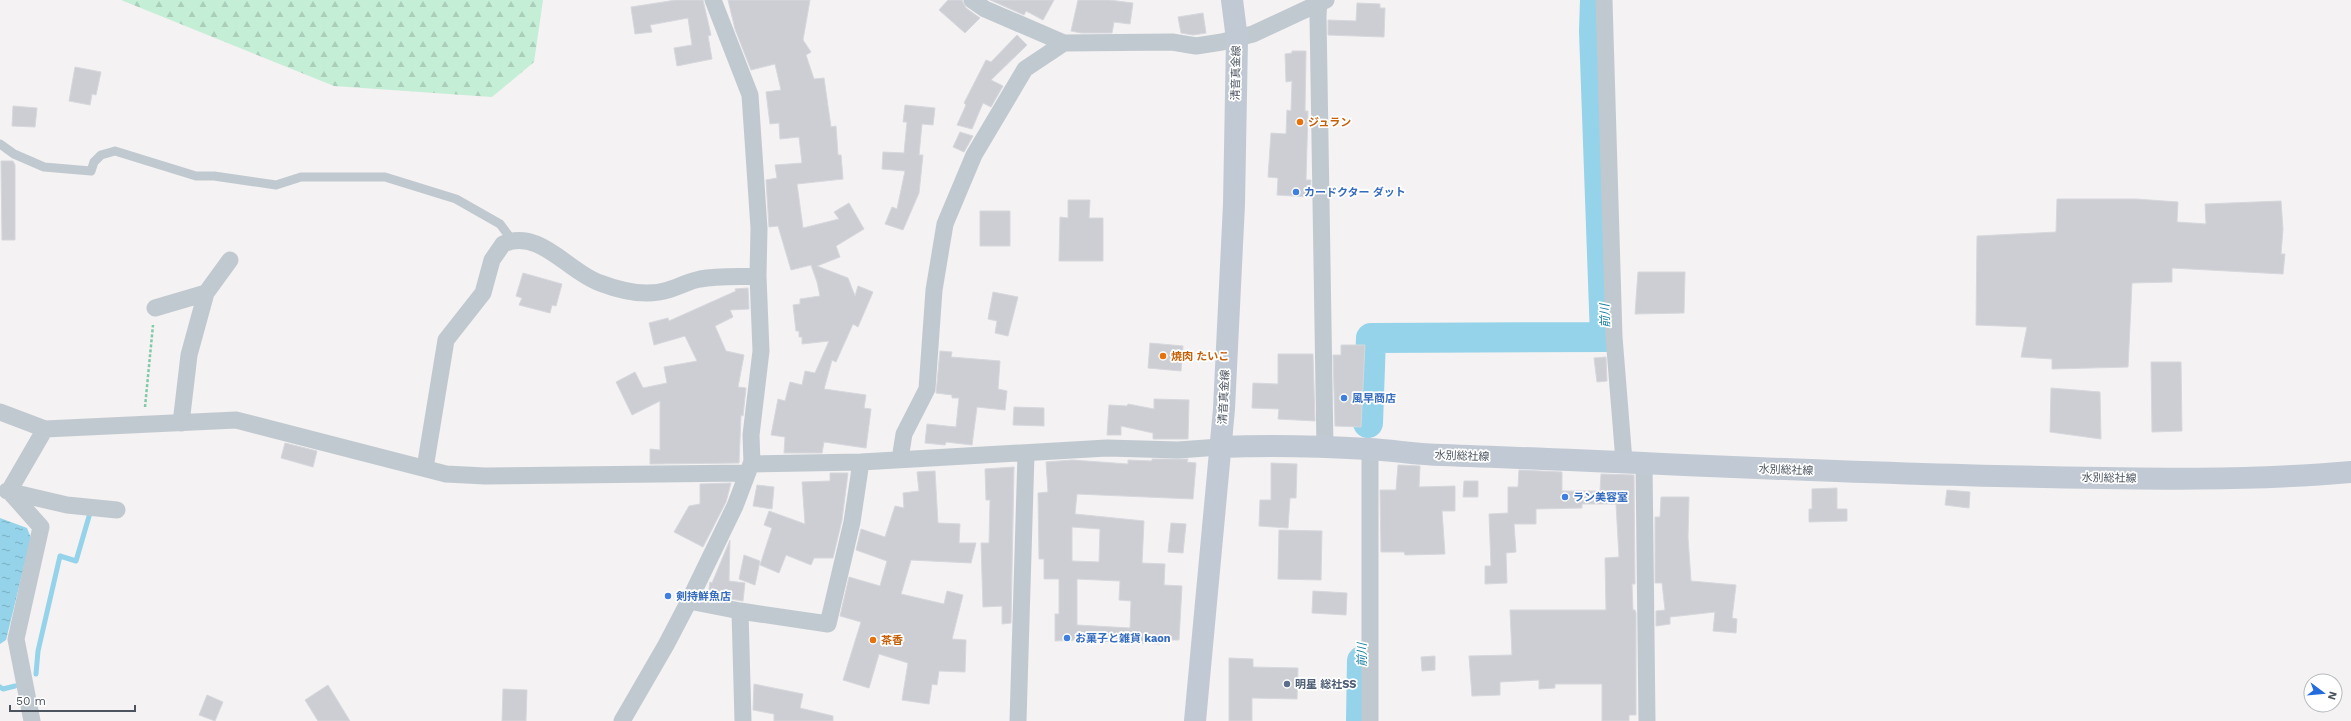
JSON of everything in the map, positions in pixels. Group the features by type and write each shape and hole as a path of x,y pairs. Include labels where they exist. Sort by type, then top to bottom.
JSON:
{"main road":[{"name":"清音真金線","path":"1195,721 1220,447 1234,204 1237,40 1232,0"},
{"name":"水別総社線","path":"1220,447 1266,445 1370,449 1416,455 1634,462 1904,475 2136,479 2289,478 2351,472"}],"street":[{"path":"622,721 666,646 689,601 735,506 749,468 751,435 761,351 758,276 759,228 750,95 713,0"},
{"path":"972,0 985,9 1064,43 1172,42 1196,46 1237,40 1253,34 1321,1"},
{"path":"1604,0 1614,337 1634,462 1647,721"},
{"path":"1321,1 1318,16 1325,448"},
{"path":"900,459 904,434 927,389 934,290 945,224 974,155 1025,68 1064,43"},
{"path":"425,468 446,340 483,293 497,251 503,244 512,240 529,241 569,263 580,273 598,283 628,292 669,290 701,279 758,276"},
{"path":"181,423 189,355 206,293 230,260"},
{"path":"155,308 206,293"},
{"path":"0,412 45,429 236,420 446,474 485,476 749,468 900,459 1026,454 1107,448 1178,450 1220,447"},
{"path":"4,490 45,429"},
{"path":"1370,449 1370,721"},
{"path":"1018,721 1026,454"},
{"path":"689,601 740,611 828,624 852,522 861,462"},
{"path":"4,490 68,505 117,510"},
{"path":"4,490 41,527 16,639 32,721"},
{"path":"740,611 743,721"}],"lane":[{"path":"0,144 14,154 44,167 84,171 92,171 94,162 101,155 115,151 196,176 214,176 276,185 301,176 385,177 456,199 500,224 512,240"}],"path":[{"path":"144,425 155,308"}],"green space":[{"path":"121,0 543,0 534,62 492,97 334,86"}],"water":[{"path":"0,518 27,528 31,538 6,640 0,644"}],"building":[{"path":"676,0 703,0 711,35 708,36 712,59 677,66 674,48 692,45 688,18 650,25 652,32 635,34 631,7"},
{"path":"728,0 810,0 803,40 811,52 806,55 814,79 824,78 831,127 836,126 838,155 841,155 843,179 797,184 803,228 839,219 834,212 849,203 864,229 836,246 840,257 817,266 848,278 855,296 858,286 873,292 858,327 853,324 836,362 832,360 824,389 866,395 864,408 871,409 866,448 824,442 822,453 784,453 785,437 771,435 778,399 785,401 790,382 802,385 805,371 815,373 829,341 802,344 802,337 799,337 799,331 796,331 793,305 800,304 800,299 820,296 817,282 811,265 791,270 778,226 769,227 766,180 777,178 775,165 802,163 799,137 780,139 779,123 770,124 766,92 781,90 775,64 751,70 735,29"},
{"path":"948,0 962,0 966,8 980,18 965,33 939,10"},
{"path":"990,0 1054,0 1043,20 1026,11 1024,15"},
{"path":"1078,0 1109,0 1133,3 1130,24 1114,22 1112,33 1081,33 1071,31"},
{"path":"1357,3 1380,4 1380,8 1385,8 1384,37 1328,35 1328,20 1356,21"},
{"path":"1203,13 1206,33 1193,35 1181,33 1178,17"},
{"path":"1017,35 1027,45 991,80 1003,86 991,107 983,103 972,129 957,125 966,105 964,103 986,60 991,62"},
{"path":"1292,51 1306,51 1305,111 1308,111 1306,180 1311,180 1310,197 1277,195 1278,178 1268,177 1271,133 1286,134 1287,110 1291,111 1292,81 1286,82 1285,54 1292,53"},
{"path":"75,67 101,72 96,95 92,94 90,105 69,101"},
{"path":"905,105 935,108 933,125 922,124 919,155 923,155 919,193 903,230 885,224 892,207 897,209 905,171 882,169 883,152 904,153 907,122 903,122"},
{"path":"13,106 37,108 35,127 12,126"},
{"path":"960,132 973,136 964,152 953,147"},
{"path":"1,161 13,161 15,165 15,240 2,240"},
{"path":"2057,199 2136,199 2178,202 2177,222 2206,224 2205,204 2281,201 2283,229 2281,254 2285,254 2283,274 2172,268 2172,282 2132,283 2128,367 2052,369 2052,359 2021,357 2027,327 1976,325 1977,236 2056,232"},
{"path":"1068,200 1090,200 1089,218 1103,218 1103,261 1059,261 1060,217 1068,218"},
{"path":"980,211 1010,211 1010,246 980,246"},
{"path":"1638,272 1685,272 1684,313 1635,314"},
{"path":"523,273 562,284 556,306 552,305 550,313 519,305 522,298 516,296"},
{"path":"748,288 749,309 730,310 733,317 715,326 726,351 744,355 738,387 746,388 743,416 741,415 739,463 650,464 650,449 660,450 660,401 632,415 616,382 635,372 643,388 667,383 664,367 697,361 685,336 654,345 649,323 668,318 669,321 736,291 735,289"},
{"path":"993,292 1018,297 1008,336 995,333 997,321 988,319"},
{"path":"1150,343 1183,346 1181,371 1148,368"},
{"path":"1341,345 1365,345 1361,427 1335,426 1333,355 1341,355"},
{"path":"940,351 952,352 951,357 1000,361 998,389 1007,391 1005,410 977,407 972,445 946,442 945,445 925,443 927,424 956,427 959,398 952,398 952,395 936,393"},
{"path":"1278,354 1313,354 1315,421 1278,419 1279,409 1252,408 1253,383 1278,384"},
{"path":"1606,357 1607,381 1597,382 1594,358"},
{"path":"2151,362 2181,362 2182,431 2152,432"},
{"path":"2051,388 2100,392 2101,439 2050,432"},
{"path":"1154,399 1189,400 1188,439 1153,439 1153,433 1121,426 1121,435 1107,435 1109,405 1127,406 1128,404 1154,409"},
{"path":"1014,407 1044,408 1044,426 1013,425"},
{"path":"285,443 317,451 313,467 281,458"},
{"path":"1152,459 1188,459 1187,462 1196,463 1193,499 1077,494 1075,514 1144,521 1142,563 1165,564 1164,585 1182,586 1179,640 1160,640 1160,644 1077,640 1055,641 1055,614 1059,614 1059,579 1044,579 1044,559 1039,559 1038,493 1048,492 1046,462 1072,460 1128,464 1128,460 1152,461","holes":["1072,527 1100,529 1099,562 1072,561","1077,579 1120,581 1119,600 1131,601 1130,628 1077,625"]},
{"path":"1271,463 1297,464 1296,498 1290,498 1288,528 1259,526 1260,500 1271,500"},
{"path":"1398,465 1420,466 1419,487 1455,486 1455,511 1442,511 1445,554 1405,555 1404,552 1381,552 1380,490 1396,490"},
{"path":"1014,467 1011,623 1002,624 1002,606 983,607 981,543 989,543 990,500 986,500 985,469"},
{"path":"1519,470 1562,472 1562,491 1600,491 1601,474 1634,475 1635,584 1632,584 1633,610 1635,610 1636,613 1636,715 1629,715 1629,721 1602,721 1602,684 1555,684 1555,688 1539,689 1539,680 1500,682 1500,695 1472,696 1469,656 1512,655 1510,610 1606,610 1605,558 1619,557 1616,504 1582,504 1582,508 1536,509 1536,524 1514,524 1516,552 1506,553 1507,583 1485,584 1485,566 1491,566 1489,514 1508,513 1508,487 1518,487"},
{"path":"935,471 938,523 960,524 959,543 976,543 971,563 911,560 901,594 944,604 947,591 963,595 952,639 966,640 965,672 939,671 937,685 932,684 929,704 902,700 908,663 879,654 869,688 843,680 861,622 840,616 849,577 880,586 887,561 856,550 861,529 885,537 895,506 904,508 903,493 919,491 917,472"},
{"path":"830,473 848,473 842,520 833,558 814,558 811,565 786,555 779,573 760,565 772,528 764,525 769,511 805,524 802,482 830,481"},
{"path":"1464,481 1478,481 1478,497 1463,497"},
{"path":"731,483 726,502 703,547 674,532 689,506 700,504 700,484"},
{"path":"757,485 774,487 772,509 753,506"},
{"path":"1837,488 1837,509 1847,509 1847,521 1809,522 1809,509 1812,509 1812,489"},
{"path":"1947,490 1970,492 1969,508 1945,505"},
{"path":"1661,497 1689,497 1688,537 1691,581 1736,585 1732,618 1737,619 1736,633 1713,631 1715,612 1670,617 1670,624 1656,626 1656,611 1665,610 1662,583 1655,583 1655,517 1660,517"},
{"path":"1171,523 1186,524 1183,553 1168,552"},
{"path":"1279,530 1322,531 1321,580 1278,579"},
{"path":"730,540 729,581 745,583 743,601 708,595 710,582 712,583"},
{"path":"744,555 760,561 755,585 739,579"},
{"path":"1313,591 1347,593 1346,615 1312,613"},
{"path":"1435,656 1435,670 1422,671 1421,657"},
{"path":"1229,658 1253,659 1253,667 1298,668 1297,699 1252,698 1252,721 1229,721"},
{"path":"754,684 803,694 800,708 833,716 833,721 774,721 774,714 753,710"},
{"path":"328,685 350,721 318,721 305,700"},
{"path":"503,689 527,690 526,721 502,721"},
{"path":"207,695 223,702 215,721 199,715"}],"waterway":[{"name":"前川","path":"1368,423 1371,338 1605,337 1594,31 1595,0"},
{"path":"36,674 38,651 60,556 76,561 90,513"},
{"name":"前川","path":"1361,721 1362,661"},
{"path":"0,687 3,689 15,686"}],"place":[{"name":"ジュラン","path":"1300,122"},
{"name":"カードクター ダット","path":"1296,192"},
{"name":"焼肉 たいこ","path":"1163,356"},
{"name":"風早商店","path":"1344,398"},
{"name":"ラン美容室","path":"1565,497"},
{"name":"剣持鮮魚店","path":"668,596"},
{"name":"お菓子と雑貨 kaon","path":"1067,638"},
{"name":"茶香","path":"873,640"},
{"name":"明星 総社SS","path":"1287,684"}]}
